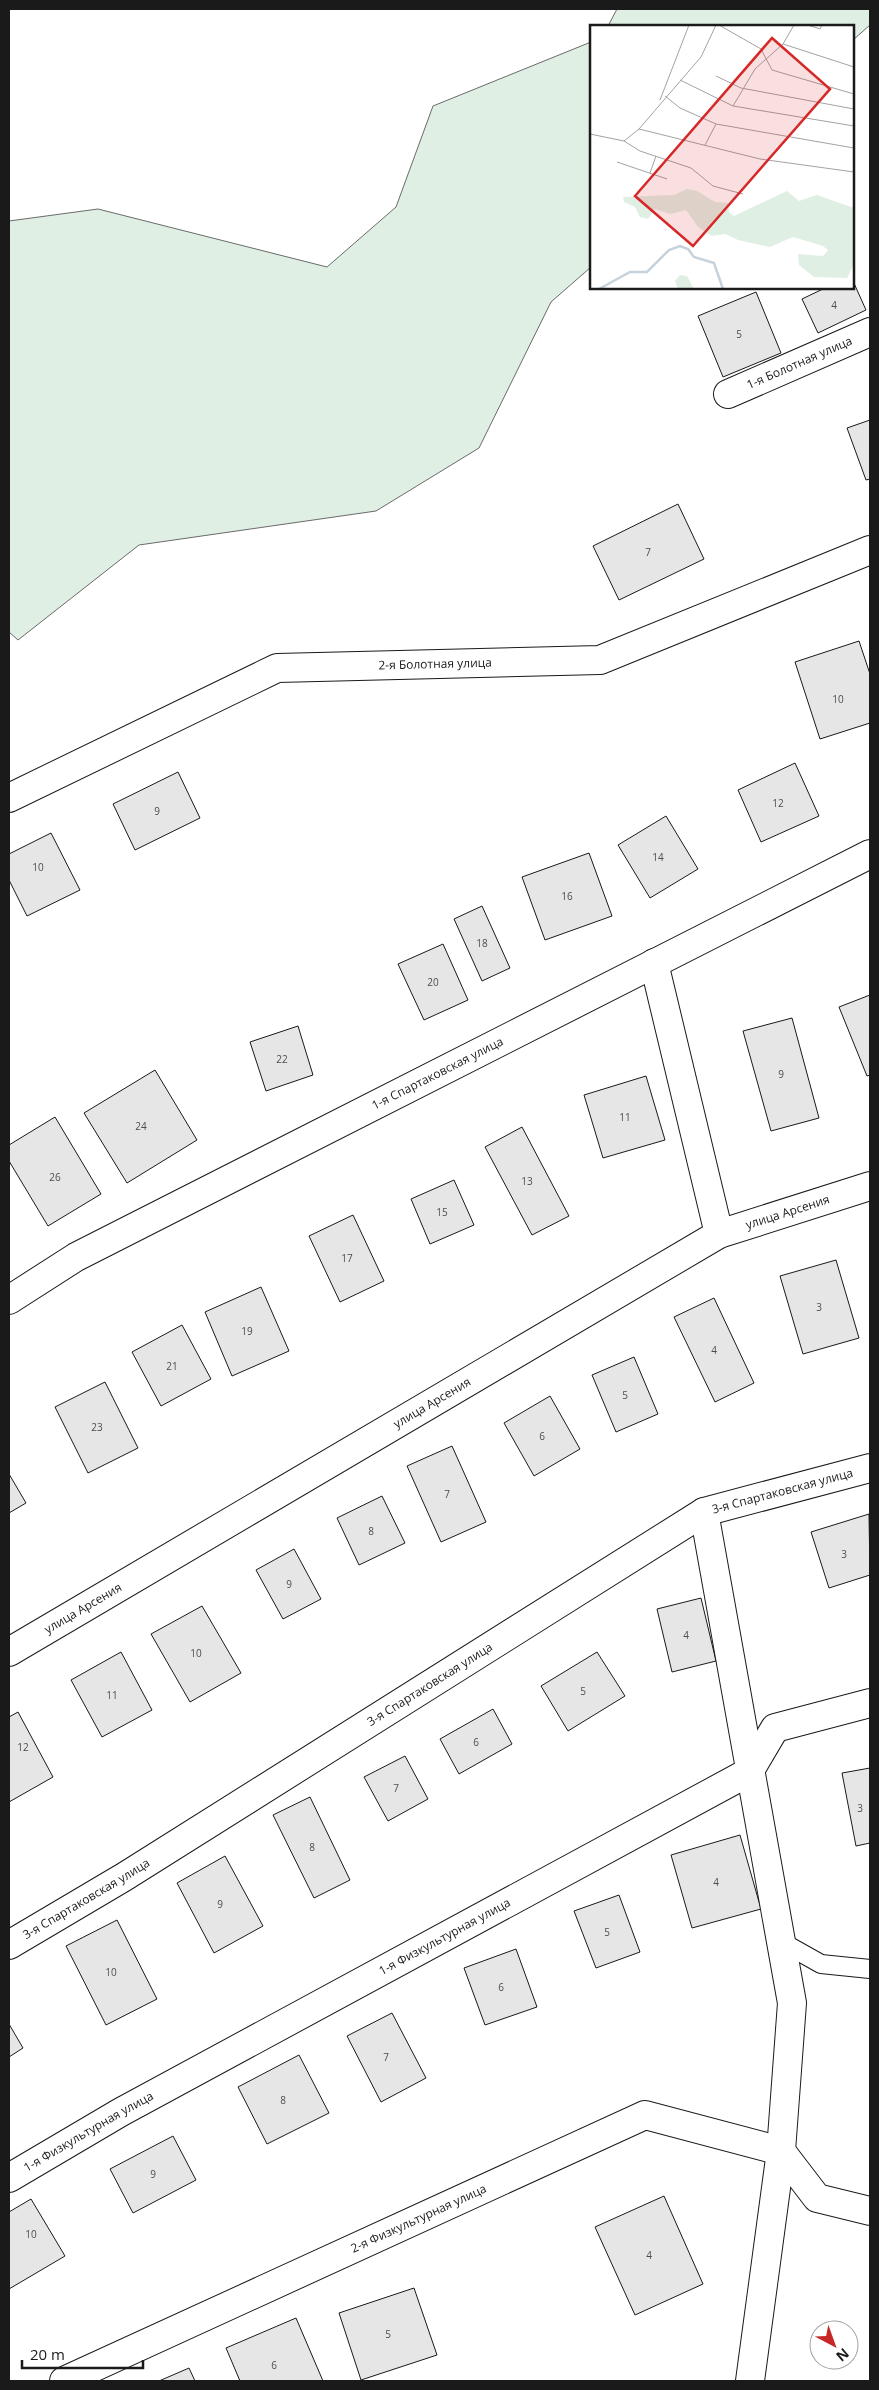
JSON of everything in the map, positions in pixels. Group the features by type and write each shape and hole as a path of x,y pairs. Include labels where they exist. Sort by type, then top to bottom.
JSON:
{"street":[{"name":"1-я Болотная улица","path":"728,394 870,332"},
{"name":"2-я Болотная улица","path":"9,798 277,668 600,660 870,550"},
{"name":"1-я Спартаковская улица","path":"9,1300 76,1256 870,854"},
{"path":"654,964 719,1234"},
{"name":"улица Арсения","path":"9,1652 719,1234 870,1186"},
{"name":"3-я Спартаковская улица","path":"9,1945 124,1877 704,1512 870,1468"},
{"path":"704,1512 792,2003 781,2151 750,2381"},
{"path":"750,1772 775,1728 870,1703"},
{"name":"1-я Физкультурная улица","path":"9,2178 121,2112 750,1772"},
{"name":"2-я Физкультурная улица","path":"64,2381 645,2115 781,2151"},
{"path":"781,2151 817,2198 870,2210"}],"lane":[{"path":"780,1941 821,1964 870,1970"}],"green space":[{"path":"617,9 870,9 870,25 854,39 854,25 609,25"},
{"path":"590,42 590,268 551,302 479,448 376,511 139,545 18,640 9,632 9,221 98,209 327,267 396,207 433,106"}],"building":[{"path":"854,283 866,310 818,333 802,299 823,289 854,289"},
{"path":"756,292 781,353 723,377 698,316"},
{"path":"870,420 870,479 866,480 847,428"},
{"path":"678,504 704,559 619,600 593,546"},
{"path":"859,641 870,674 870,723 820,739 795,662"},
{"path":"795,763 819,816 761,842 738,790"},
{"path":"178,772 200,818 135,850 113,804"},
{"path":"666,816 698,869 650,898 618,845"},
{"path":"51,833 80,890 27,916 9,880 9,854"},
{"path":"589,853 612,916 545,940 522,877"},
{"path":"482,906 510,968 482,981 454,919"},
{"path":"443,944 468,1000 424,1020 398,964"},
{"path":"870,995 870,1075 867,1076 839,1007"},
{"path":"792,1018 819,1118 771,1131 743,1031"},
{"path":"298,1026 313,1075 266,1091 250,1042"},
{"path":"155,1070 197,1140 127,1183 84,1113"},
{"path":"646,1076 665,1140 603,1158 584,1095"},
{"path":"55,1117 101,1194 48,1226 9,1161 9,1145"},
{"path":"522,1127 569,1216 532,1235 485,1147"},
{"path":"454,1180 474,1225 430,1244 411,1199"},
{"path":"353,1215 384,1281 340,1302 309,1236"},
{"path":"836,1260 859,1338 803,1354 780,1276"},
{"path":"261,1287 289,1351 232,1376 205,1312"},
{"path":"714,1298 754,1383 715,1402 674,1317"},
{"path":"182,1325 211,1379 161,1406 132,1352"},
{"path":"634,1357 658,1414 616,1432 592,1375"},
{"path":"105,1382 138,1448 88,1473 55,1407"},
{"path":"550,1396 580,1449 534,1476 504,1423"},
{"path":"452,1446 486,1522 441,1542 407,1466"},
{"path":"9,1474 26,1503 9,1513"},
{"path":"382,1496 405,1543 359,1565 337,1518"},
{"path":"869,1514 870,1575 829,1588 811,1532"},
{"path":"294,1549 321,1599 283,1619 256,1570"},
{"path":"701,1598 716,1661 672,1672 657,1609"},
{"path":"202,1606 241,1673 190,1702 151,1634"},
{"path":"121,1652 152,1710 102,1737 71,1680"},
{"path":"597,1652 625,1696 568,1731 541,1686"},
{"path":"493,1709 512,1744 459,1774 440,1739"},
{"path":"18,1712 53,1777 9,1802 9,1717"},
{"path":"405,1756 428,1799 388,1821 364,1777"},
{"path":"870,1768 870,1843 856,1846 842,1773"},
{"path":"310,1797 350,1880 314,1898 273,1815"},
{"path":"740,1835 761,1909 692,1928 671,1855"},
{"path":"225,1856 263,1926 214,1953 177,1883"},
{"path":"619,1895 640,1952 596,1968 574,1911"},
{"path":"117,1920 157,1999 106,2025 66,1946"},
{"path":"516,1949 537,2007 485,2025 464,1968"},
{"path":"392,2013 426,2078 381,2102 347,2036"},
{"path":"9,2024 23,2048 9,2057"},
{"path":"299,2055 329,2113 267,2144 238,2087"},
{"path":"173,2136 196,2180 133,2213 110,2169"},
{"path":"664,2196 703,2284 635,2315 595,2227"},
{"path":"31,2199 65,2256 9,2289 9,2212"},
{"path":"414,2288 437,2355 361,2380 339,2313"},
{"path":"296,2318 323,2381 240,2381 226,2348"},
{"path":"189,2368 195,2381 159,2381"}]}
